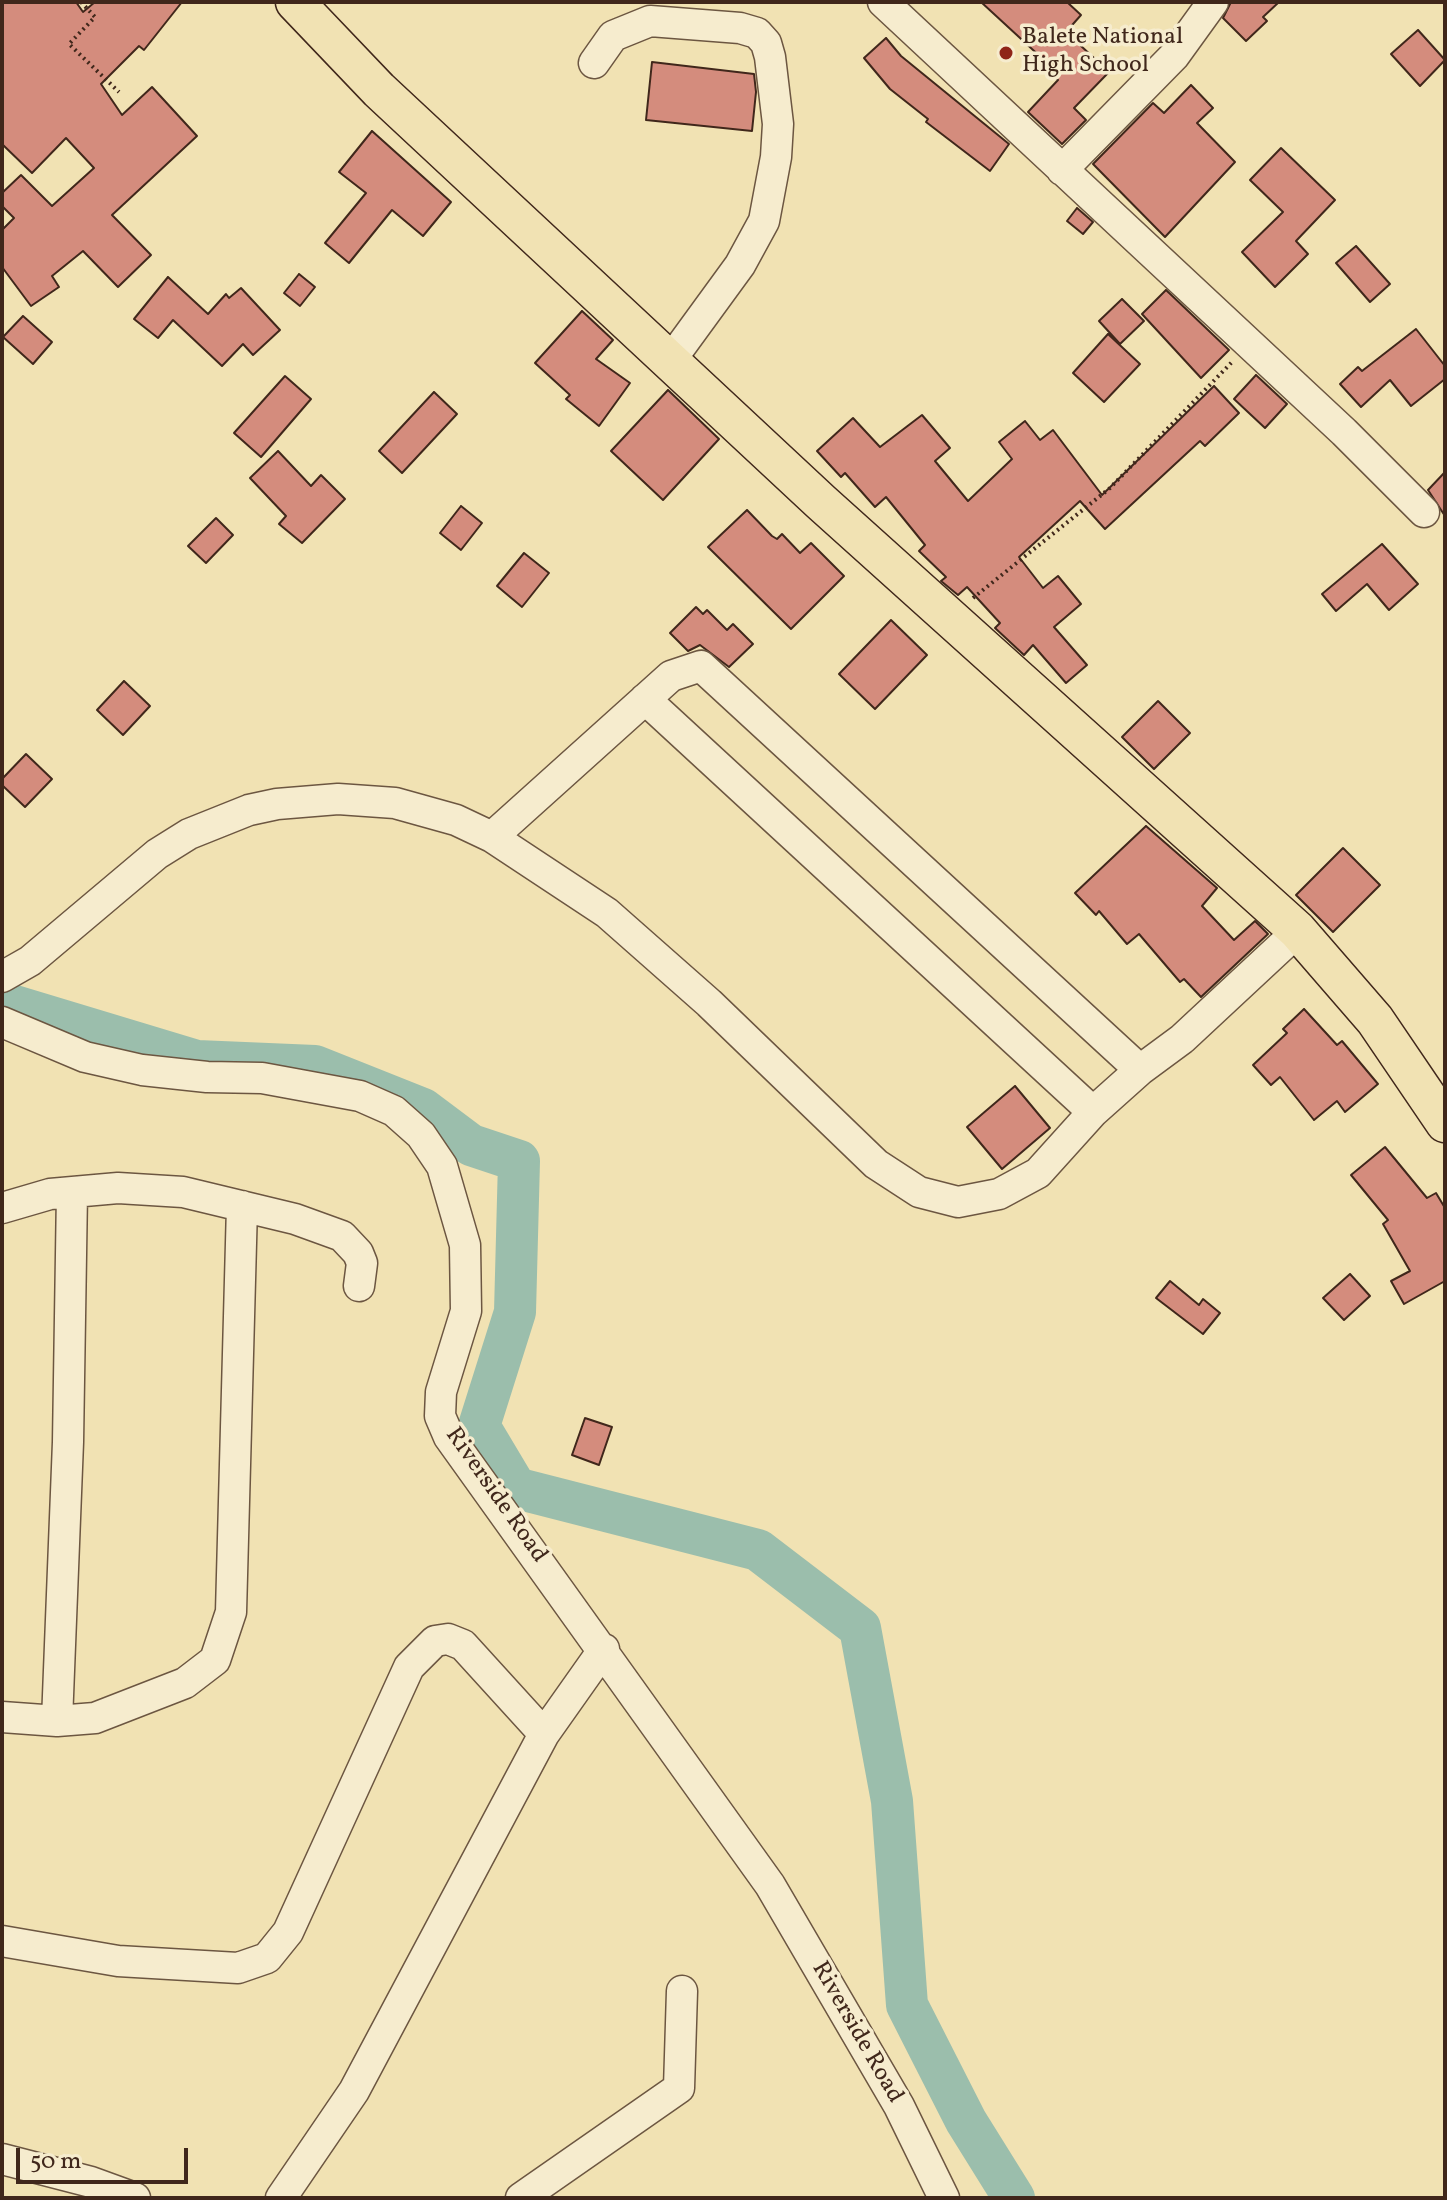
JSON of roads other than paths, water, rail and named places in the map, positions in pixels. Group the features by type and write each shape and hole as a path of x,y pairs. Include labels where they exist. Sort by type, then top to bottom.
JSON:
{"main road":[{"path":"295,2 379,90 670,361 949,618 1298,931 1375,1020 1445,1123"}],"street":[{"path":"883,2 1424,512"},
{"path":"1062,170 1174,56 1213,2"},
{"path":"594,63 613,36 650,21 740,28 757,33 766,43 770,57 778,124 776,157 764,221 740,265 670,361"},
{"path":"492,837 671,676 701,666 1140,1070"},
{"path":"645,699 1093,1112"},
{"path":"2,977 30,961 157,854 189,834 249,810 314,800 395,803 456,820 492,837 607,913 709,1003 876,1164 919,1192 958,1202 979,1200 1019,1186 1038,1173 1093,1112 1140,1070 1182,1039 1298,931"},
{"name":"Riverside Road","path":"2,1022 85,1057 142,1070 207,1077 262,1078 360,1096 394,1111 421,1135 442,1166 465,1245 466,1311 445,1377 440,1416 449,1437 604,1649 770,1885 899,2106 944,2198"},
{"path":"2,1208 50,1194 72,1192 118,1188 183,1192 342,1236 358,1253 362,1263 359,1286"},
{"path":"57,1721 68,1442 72,1192"},
{"path":"2,1717 57,1721 95,1718 185,1683 215,1660 225,1638 231,1612 242,1206"},
{"path":"2,1941 133,1962 238,1968 267,1958 288,1932 409,1667 435,1641 448,1639 463,1645 544,1734"},
{"path":"281,2198 354,2091 544,1734 604,1649"},
{"path":"521,2198 679,2088 682,1991"},
{"path":"2,2159 91,2182 135,2198"}],"waterway":[{"path":"5,1003 197,1061 315,1066 423,1109 471,1145 519,1161 515,1312 479,1426 516,1488 758,1550 860,1628 892,1801 907,2005 966,2121 1014,2198"}],"place":[{"name":"Balete National High School","path":"1006,53"}]}
